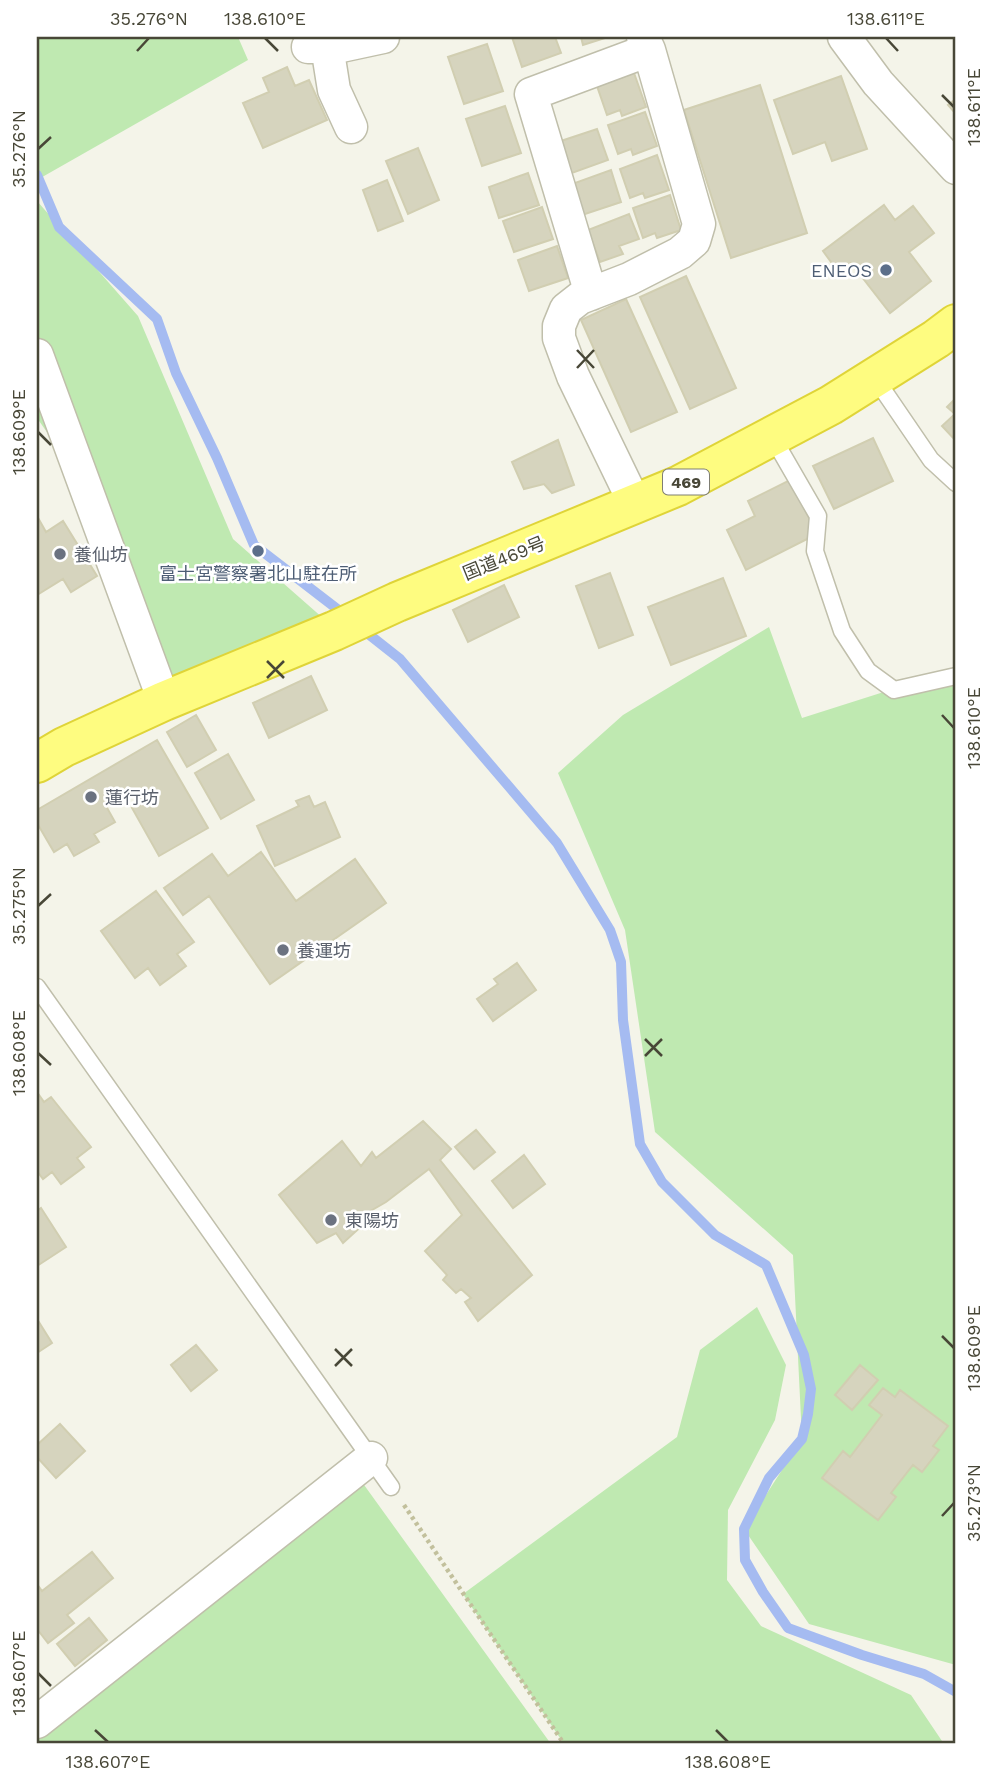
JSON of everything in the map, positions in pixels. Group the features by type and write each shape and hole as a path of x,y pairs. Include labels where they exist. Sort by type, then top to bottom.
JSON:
{"highway":[{"name":"国道469号","path":"37,763 75,742 164,701 678,486 774,438 956,324"}],"street":[{"path":"351,127 316,47 341,46 383,37"},
{"path":"844,37 878,83 956,169"},
{"path":"591,294 531,94 646,43 699,224 694,241 680,253 629,279 591,294 566,309 559,326 559,338 573,376 635,504"},
{"path":"37,355 164,701"},
{"path":"37,1722 371,1458"}],"lane":[{"path":"874,377 931,460 956,483"},
{"path":"774,438 818,516 815,551 842,631 868,671 894,690 956,676"},
{"path":"37,987 391,1487"}],"path":[{"path":"391,1487 564,1744"}],"green space":[{"path":"37,37 238,37 248,60 37,180"},
{"path":"37,201 138,316 233,539 324,619 170,683 82,482 37,418"},
{"path":"769,627 802,718 956,669 956,1665 809,1624 744,1529 802,1439 793,1255 655,1132 625,930 558,773 623,715"},
{"path":"757,1307 786,1365 775,1420 728,1510 727,1580 761,1626 911,1695 944,1744 564,1744 463,1594 677,1437 700,1350"},
{"path":"354,1471 551,1744 37,1744 37,1722"}],"building":[{"path":"512,37 555,37 561,53 522,67"},
{"path":"581,37 608,37 583,45"},
{"path":"487,44 503,91 464,104 448,57"},
{"path":"287,67 295,86 309,80 327,120 263,148 243,103 269,92 263,78"},
{"path":"634,73 646,107 622,116 620,110 607,115 597,86"},
{"path":"841,76 867,149 832,161 825,142 793,154 774,100"},
{"path":"760,85 807,233 731,258 684,110"},
{"path":"956,99 956,114 948,105"},
{"path":"505,106 521,153 482,166 466,119"},
{"path":"645,112 657,146 633,155 631,149 618,154 608,125"},
{"path":"597,129 608,160 569,174 558,142"},
{"path":"418,148 439,200 408,214 386,161"},
{"path":"657,155 669,190 645,198 643,193 630,198 620,169"},
{"path":"611,170 621,202 582,215 572,184"},
{"path":"528,173 539,205 499,218 489,187"},
{"path":"387,180 403,221 378,231 363,190"},
{"path":"670,195 681,230 657,238 655,233 643,238 633,208"},
{"path":"884,205 895,220 913,206 934,233 909,252 931,281 890,313 851,263 839,273 823,251"},
{"path":"542,207 553,239 514,252 503,221"},
{"path":"629,214 639,239 619,246 623,254 600,262 588,230"},
{"path":"557,246 568,278 529,291 518,260"},
{"path":"686,276 736,388 690,409 640,297"},
{"path":"626,299 677,412 631,432 581,320"},
{"path":"956,398 956,441 942,426 955,414 947,407"},
{"path":"873,438 893,481 834,509 813,466"},
{"path":"558,440 574,485 552,493 544,484 524,489 512,462"},
{"path":"790,480 817,534 746,570 727,530 755,516 748,501"},
{"name":"養仙坊","path":"37,516 46,532 63,521 97,576 71,592 63,579 37,595"},
{"path":"610,573 633,635 599,648 576,586"},
{"path":"723,578 746,636 671,665 648,607"},
{"path":"504,585 519,617 468,642 453,610"},
{"path":"311,676 327,710 269,738 253,703"},
{"path":"196,715 216,750 187,767 167,732"},
{"name":"蓮行坊","path":"157,740 208,828 159,856 132,808 141,803 134,791 106,806 115,822 94,834 99,842 74,856 67,844 54,852 37,823 37,810"},
{"path":"228,754 254,800 221,819 195,773"},
{"path":"309,796 314,807 325,802 340,837 275,866 257,826 299,806 296,801"},
{"name":"養運坊","path":"261,852 296,901 355,859 386,903 270,984 209,896 183,915 164,888 212,854 228,876"},
{"path":"156,891 194,942 177,954 186,966 160,985 148,968 135,978 101,931"},
{"path":"517,963 536,990 493,1021 477,999 498,984 494,979"},
{"path":"37,1092 44,1102 51,1097 91,1147 77,1158 84,1167 61,1184 52,1172 43,1179 37,1171"},
{"name":"東陽坊","path":"423,1121 451,1149 440,1160 532,1275 478,1321 465,1302 471,1298 461,1289 456,1293 443,1280 447,1275 425,1251 462,1215 429,1169 386,1202 360,1217 365,1223 343,1243 336,1233 317,1243 279,1195 342,1141 361,1166 372,1152 376,1158"},
{"path":"476,1130 495,1152 474,1169 455,1147"},
{"path":"524,1155 545,1184 513,1208 492,1181"},
{"path":"41,1208 66,1247 37,1266 37,1211"},
{"path":"37,1319 52,1343 37,1353"},
{"path":"196,1345 217,1370 191,1391 171,1365"},
{"path":"860,1365 878,1380 852,1410 835,1395"},
{"path":"883,1388 895,1397 900,1390 948,1426 933,1446 939,1450 922,1472 913,1465 891,1493 896,1497 878,1520 822,1478 843,1451 850,1457 882,1415 869,1405"},
{"path":"60,1424 85,1451 56,1478 37,1457 37,1445"},
{"path":"92,1552 113,1578 67,1615 74,1623 48,1643 37,1629 37,1584 42,1591"},
{"path":"89,1618 107,1640 75,1666 57,1644"}],"waterway":[{"path":"37,175 59,227 157,319 176,373 217,458 254,545 345,615"},
{"path":"362,629 400,659 557,843 610,930 621,962 623,1020 640,1144 662,1182 715,1235 766,1265 804,1355 811,1389 802,1439 769,1478 744,1529 745,1560 788,1628 924,1674 956,1692"}],"place":[{"name":"ENEOS","path":"886,270"},
{"name":"富士宮警察署北山駐在所","path":"258,551"},
{"name":"養仙坊","path":"60,554"},
{"name":"蓮行坊","path":"91,797"},
{"name":"養運坊","path":"283,950"},
{"name":"東陽坊","path":"331,1220"}]}
